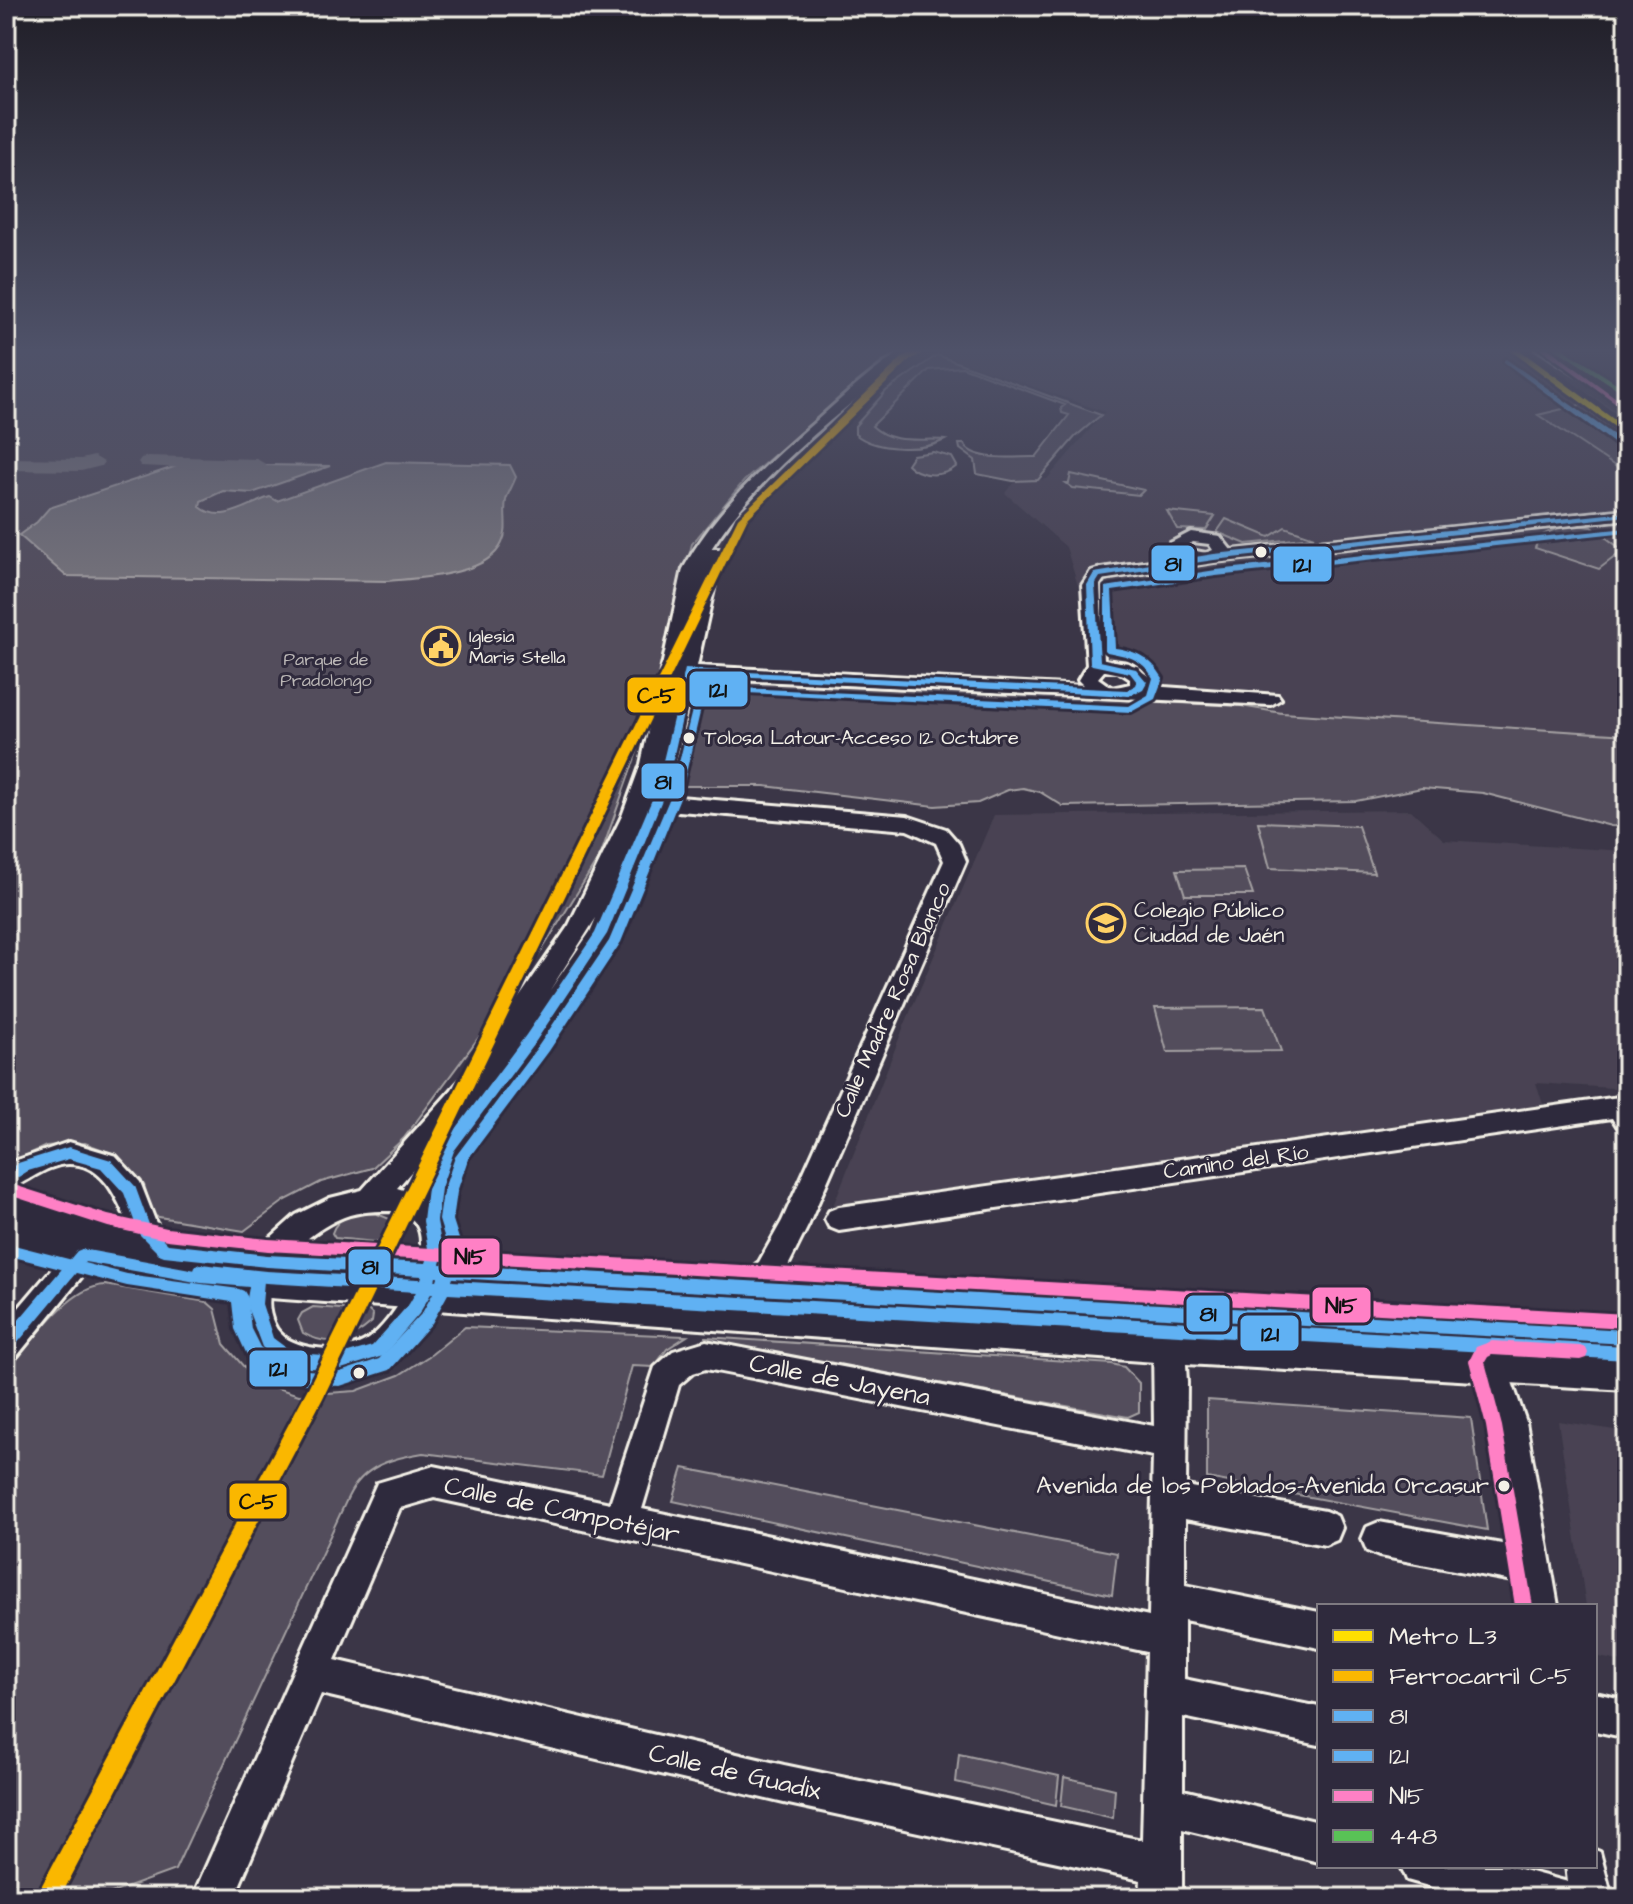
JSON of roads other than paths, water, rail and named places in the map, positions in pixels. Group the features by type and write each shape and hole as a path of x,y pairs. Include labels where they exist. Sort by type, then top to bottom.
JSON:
{"main road":[{"path":"6,1205 84,1243 201,1277 262,1271"},
{"path":"6,1232 164,1250 262,1271 428,1281 1169,1346 1627,1372"},
{"path":"428,1281 745,1289 1627,1337"}],"street":[{"path":"370,1200 480,1075 580,927 633,816 684,665 692,569 705,542 724,517 807,437"},
{"path":"430,1221 406,1202 370,1200 341,1206 316,1219 262,1271 254,1304 267,1342 280,1353 309,1361 338,1363 377,1351 402,1325 428,1281 436,1241 430,1221 434,1188 448,1149 531,1038 601,934 654,809 684,665 708,569 718,543 738,516 821,437"},
{"path":"1094,668 1084,650 1079,574 1091,568 1174,558 1179,550 1193,557 1627,512"},
{"path":"1105,692 1092,685 1092,580 1107,572 1216,554"},
{"path":"684,665 740,672 1121,694 1135,691 1271,699"},
{"path":"1052,688 1094,668 1120,666 1136,672 1142,682 1135,691"},
{"name":"Calle Madre Rosa Blanco","path":"654,809 679,804 907,823 933,830 950,843 955,861 794,1226 770,1271 745,1289"},
{"name":"Camino del Río","path":"839,1219 1619,1107 1627,1119"},
{"path":"6,1179 23,1167 69,1153 106,1164 130,1190 144,1230 164,1250"},
{"path":"6,1346 84,1243"},
{"path":"1145,1310 1163,1329 1169,1346 1168,1599 1161,1881"},
{"path":"1169,1346 1210,1314"},
{"path":"1456,1327 1480,1341 1493,1364 1510,1422 1540,1604"},
{"name":"Calle de Jayena","path":"621,1522 666,1377 684,1361 706,1355 1169,1444"},
{"name":"Calle de Campotéjar","path":"213,1898 389,1495 434,1482 1167,1638"},
{"path":"1168,1499 1325,1528"},
{"path":"1379,1539 1533,1567"},
{"path":"1168,1599 1317,1630"},
{"name":"Calle de Guadix","path":"311,1673 784,1784 1161,1881"},
{"path":"1165,1694 1317,1726"},
{"path":"1597,1712 1627,1719"},
{"path":"1162,1805 1317,1842"},
{"path":"1430,1868 1558,1898"},
{"path":"1586,1868 1591,1898"}],"waterway":[{"path":"6,464 81,465 94,462"},
{"path":"148,462 257,465"}],"rail line":[{"name":"C-5","path":"47,1898 316,1392 743,518 826,437"}],"place":[{"name":"Iglesia Maris Stella","path":"441,646"},
{"name":"Tolosa Latour-Acceso 12 Octubre","path":"689,738"},
{"name":"Colegio Público Ciudad de Jaén","path":"1106,923"},
{"name":"Avenida de los Poblados-Avenida Orcasur","path":"1504,1486"}],"park label":[{"name":"Parque de Pradolongo","path":"326,669"}]}
